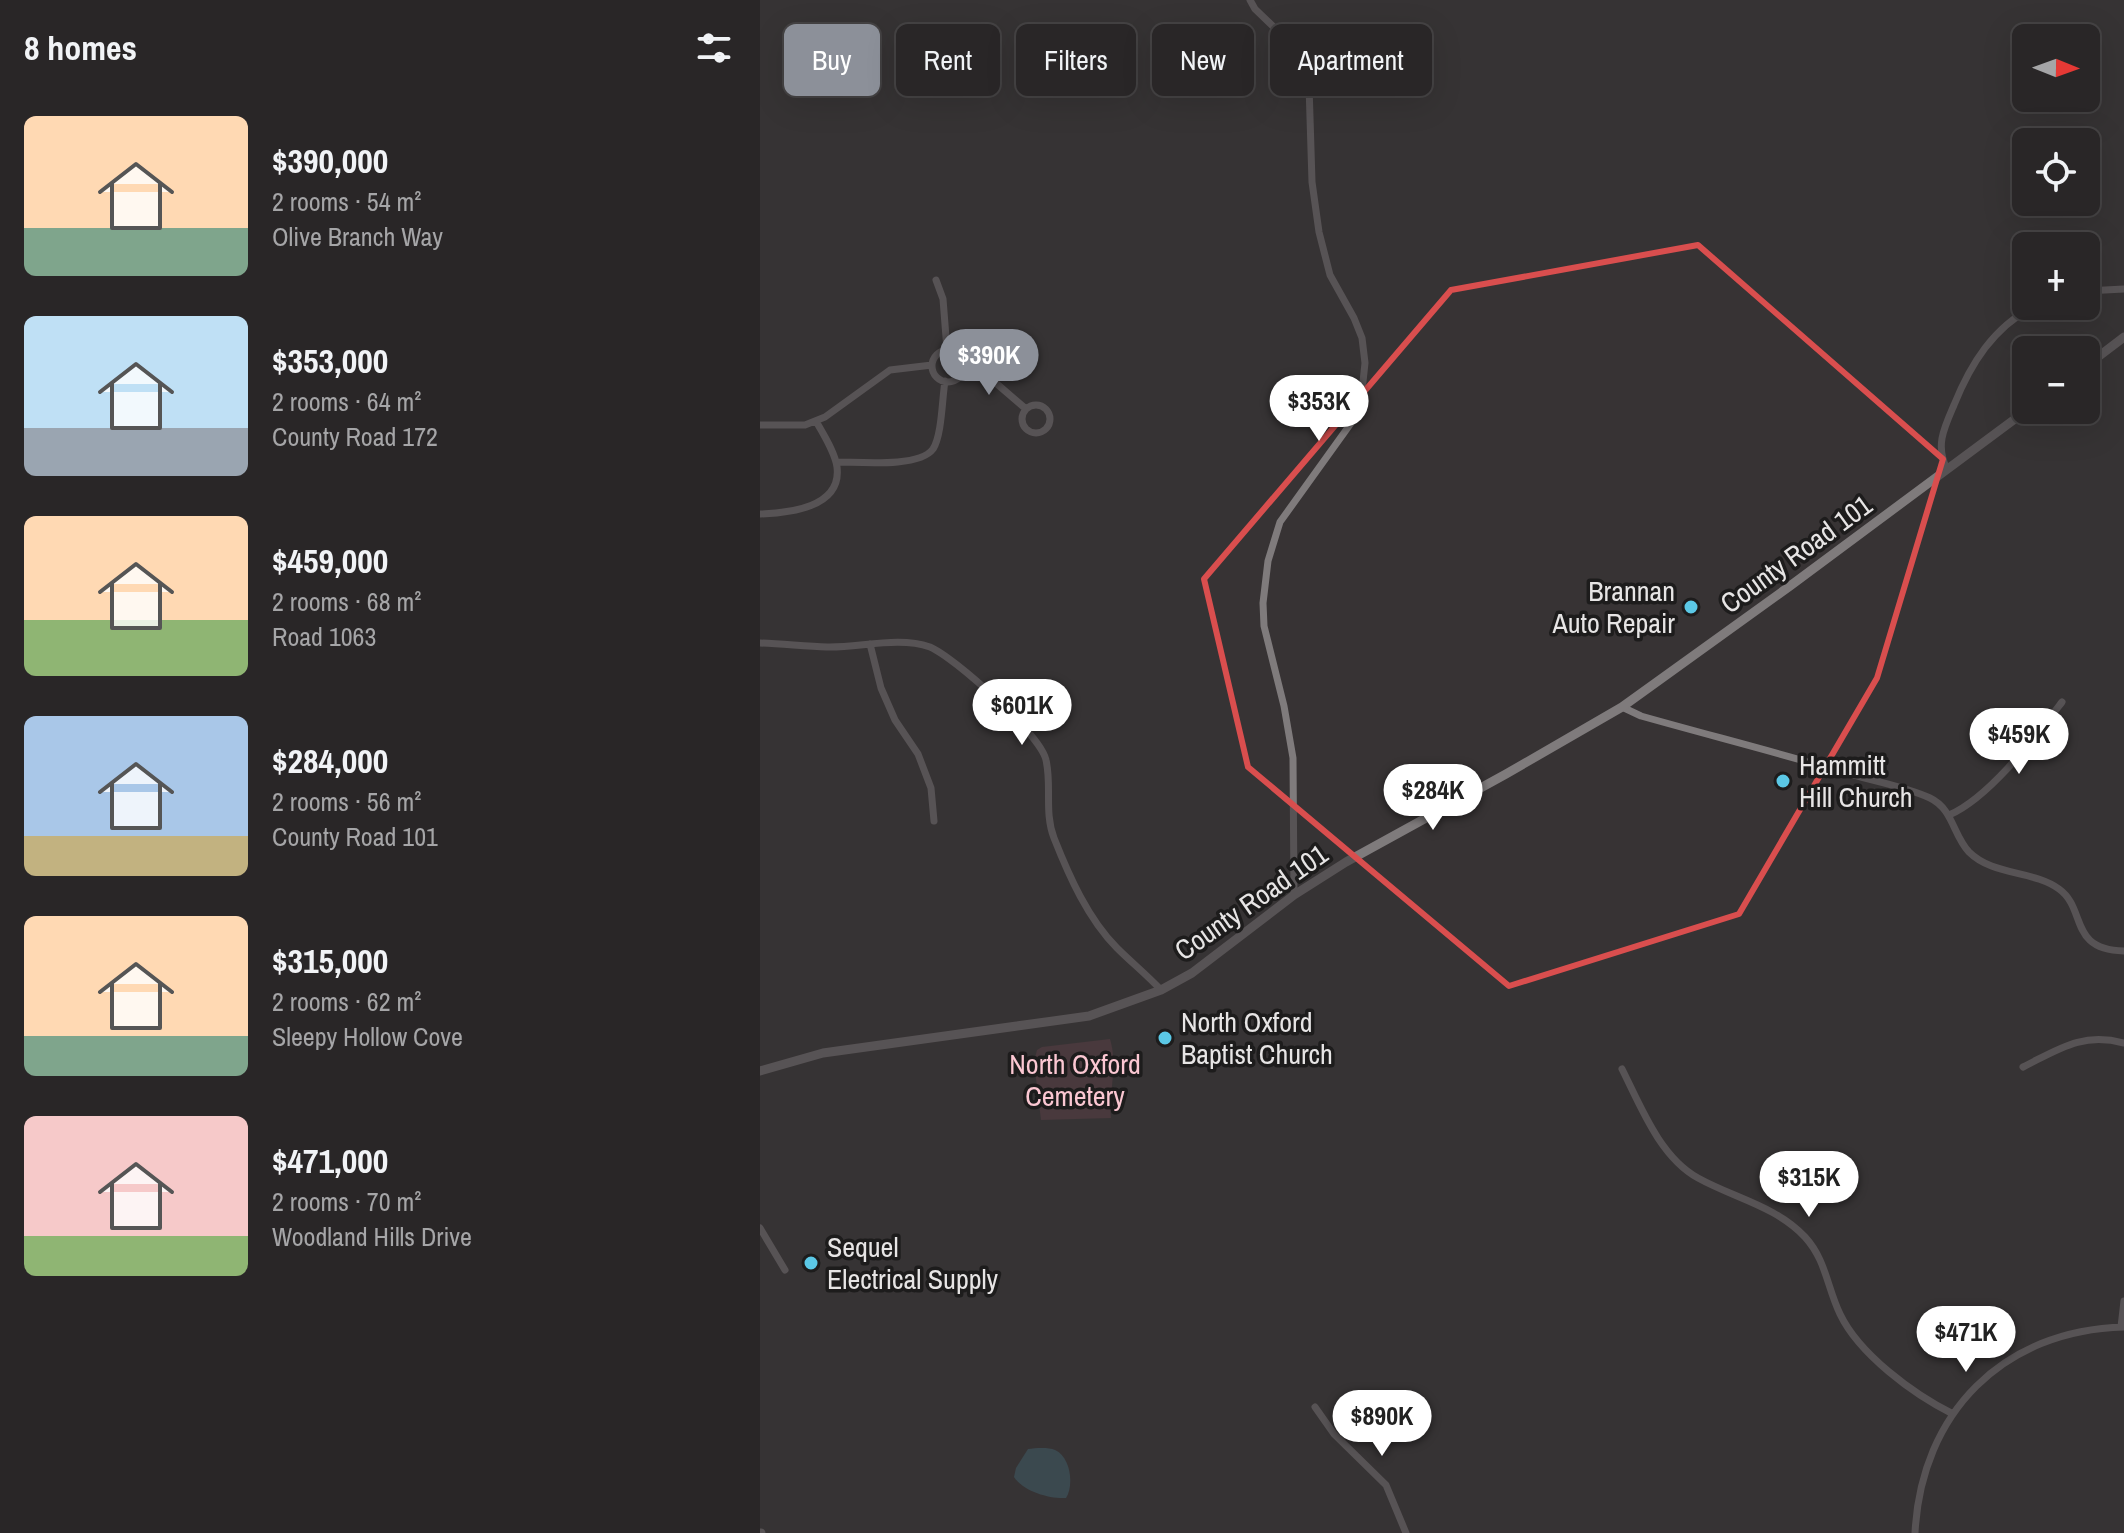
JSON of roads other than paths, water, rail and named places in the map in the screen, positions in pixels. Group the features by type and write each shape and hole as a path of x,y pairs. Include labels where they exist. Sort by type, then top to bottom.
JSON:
{"street":[{"path":"1250,0 1291,46 1305,68 1309,85 1312,182 1319,232 1330,275 1362,338 1365,363 1362,391 1354,419 1280,522 1268,561 1263,603 1264,626 1293,758 1294,895"},
{"path":"936,280 943,299 947,350"},
{"path":"2100,290 2124,289"},
{"path":"1947,469 1940,455 1941,437 1966,375 1990,340 2012,320"},
{"path":"2100,355 2124,337"},
{"path":"947,350 960,356 963,371 957,378 945,381 934,374 932,365 938,353 947,350"},
{"path":"760,425 805,425 825,417 890,370 932,365"},
{"path":"963,371 997,384 1026,409"},
{"path":"837,462 912,460 927,455 938,434 945,381"},
{"path":"1037,405 1045,409 1049,417 1046,429 1039,433 1027,430 1022,422 1026,409 1037,405"},
{"path":"760,514 795,511 819,502 835,486 837,462 816,421"},
{"name":"County Road 101","path":"760,1071 835,1051 1089,1016 1161,990 1200,967 1294,895 1346,862 1622,707 2012,421"},
{"path":"760,643 829,647 908,644 929,647 950,660 995,699 1042,747 1047,760 1049,818 1072,878 1093,919 1116,947 1161,990"},
{"path":"870,644 886,699 895,720 918,754 931,788 934,821"},
{"path":"1949,815 1964,809 1982,795 2062,702"},
{"path":"1622,707 1641,716 1930,798 1949,815 1969,852 2000,869 2059,889 2069,899 2085,935 2103,948 2124,951"},
{"path":"2023,1067 2081,1040 2092,1038 2124,1043"},
{"path":"1622,1069 1660,1140 1680,1164 1696,1177 1754,1203 1795,1227 1807,1239 1825,1269 1836,1305 1851,1334 1878,1361 1930,1403 1953,1414"},
{"path":"760,1228 785,1270"},
{"path":"1915,1533 1922,1478 1936,1440 1971,1391 2001,1363 2027,1348 2060,1335 2122,1327 2124,1301"},
{"path":"1315,1407 1334,1434 1386,1485 1406,1533"}],"water":[{"path":"1028,1449 1052,1449 1065,1459 1070,1479 1066,1498 1037,1493 1014,1477"}],"place":[{"name":"Brannan Auto Repair","path":"1691,607"},
{"name":"Hammitt Hill Church","path":"1783,781"},
{"name":"North Oxford Baptist Church","path":"1165,1038"},
{"name":"Sequel Electrical Supply","path":"811,1263"}],"park label":[{"name":"North Oxford Cemetery","path":"1075,1080"}]}
